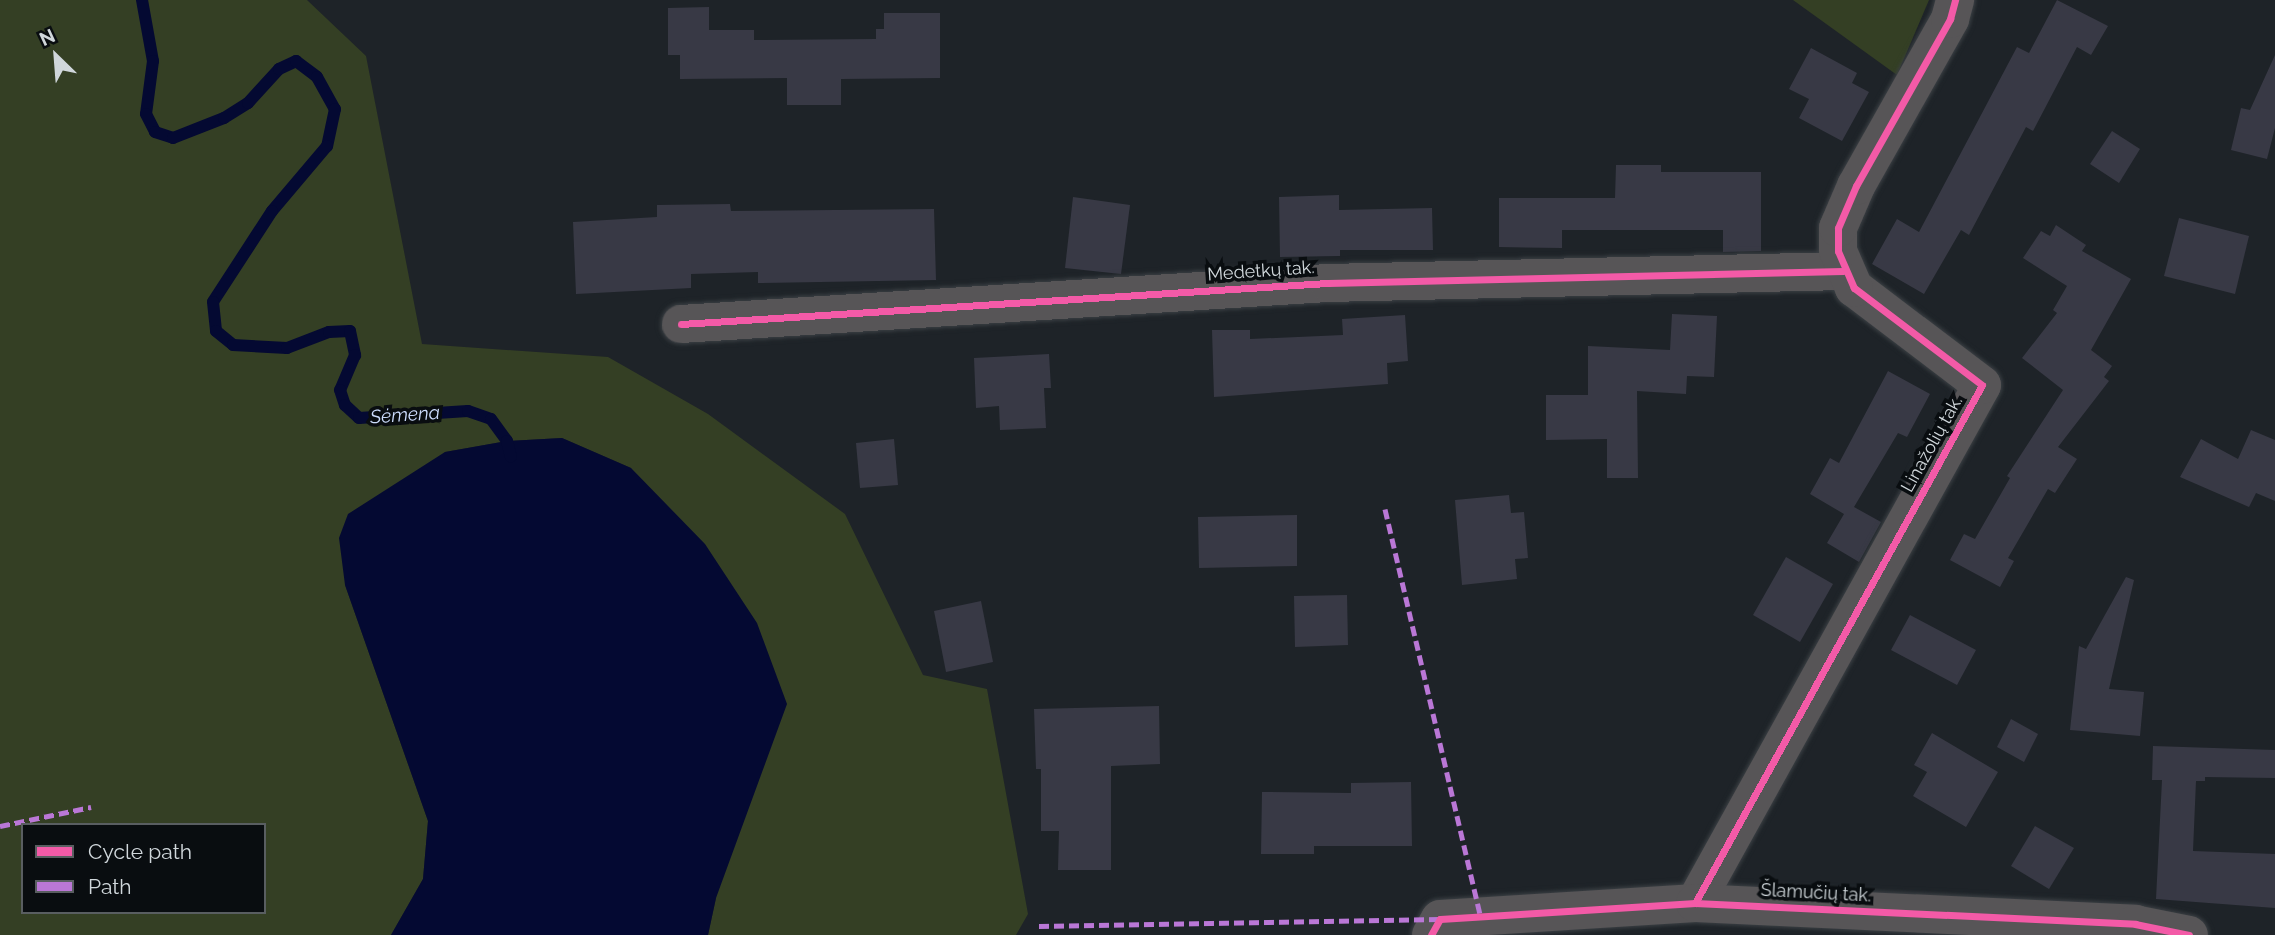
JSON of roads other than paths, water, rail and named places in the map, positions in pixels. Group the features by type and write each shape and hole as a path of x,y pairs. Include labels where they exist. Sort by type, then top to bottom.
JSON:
{"street":[{"path":"1843,271 1838,228 1856,187 1950,19 1955,0"},
{"name":"Medetkų tak.","path":"681,324 1328,283 1843,271"},
{"name":"Linažolių tak.","path":"1695,903 1982,386 1854,288 1843,271"},
{"name":"Šlamučių tak.","path":"1436,927 1695,903 2135,924 2189,935"}],"water":[{"path":"562,438 631,468 705,544 757,623 787,704 716,898 708,935 391,935 423,879 428,821 345,585 339,538 348,514 445,452 507,441"}],"waterway":[{"name":"Sėmena","path":"142,0 153,61 146,114 155,132 173,138 224,118 248,103 279,69 296,61 317,77 335,109 327,146 272,211 213,302 216,331 233,345 287,348 329,332 350,331 355,355 340,390 345,405 359,418 468,411 491,419 507,441 511,457"}]}
